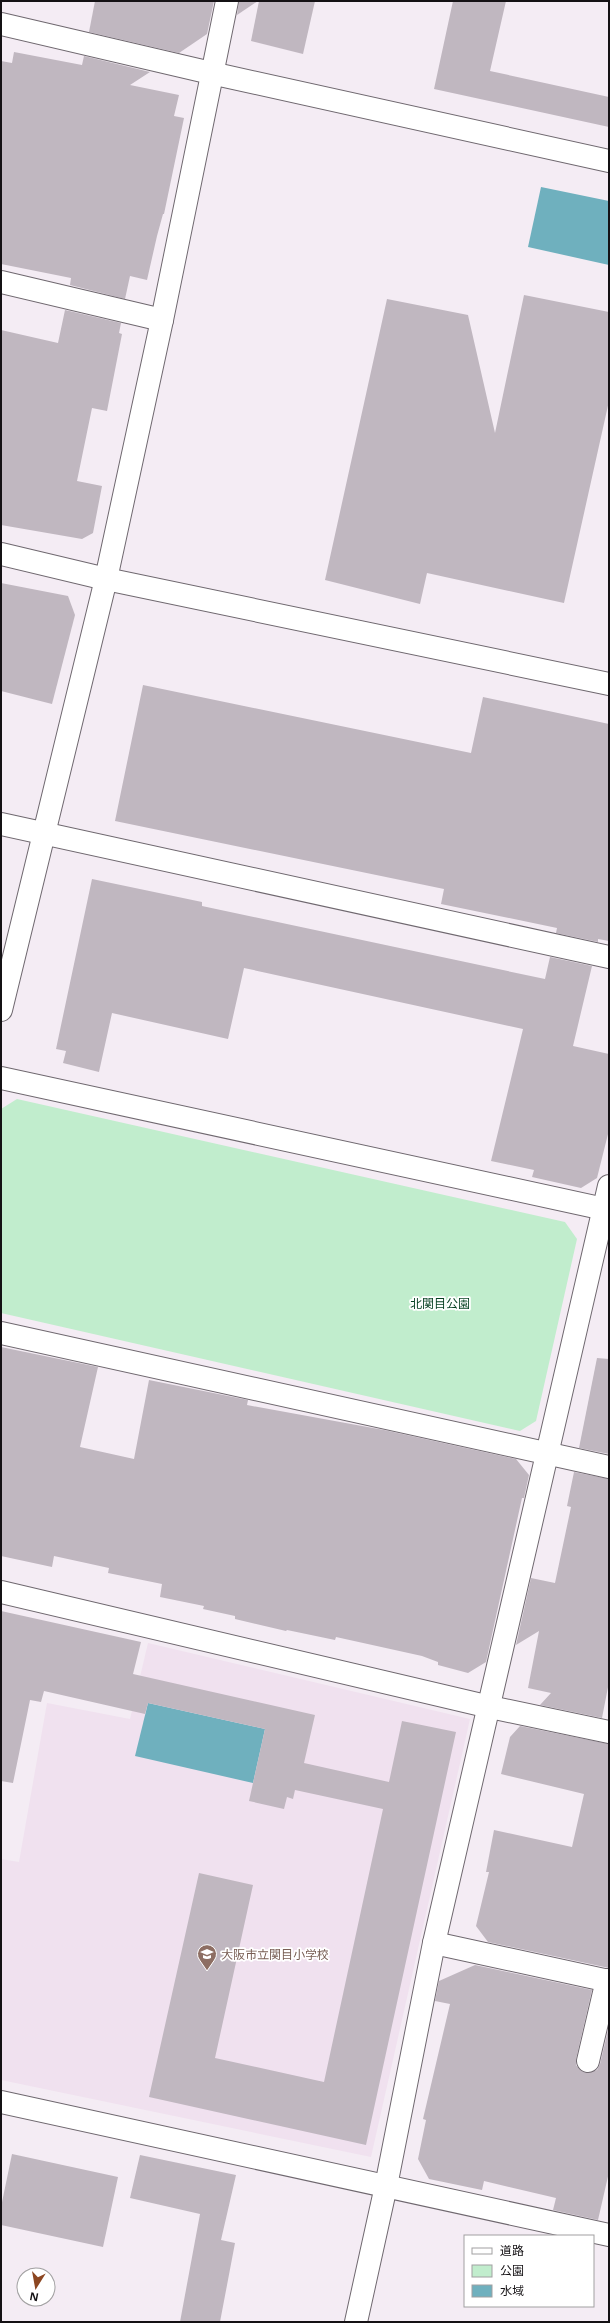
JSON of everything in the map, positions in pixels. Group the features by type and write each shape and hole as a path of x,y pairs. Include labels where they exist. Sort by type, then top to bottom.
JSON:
{"street":[{"path":"1,1010 106,579 162,320 226,1"},
{"path":"1,24 211,73 609,161"},
{"path":"1,282 162,320"},
{"path":"1,554 106,579 609,684"},
{"path":"1,824 609,957"},
{"path":"1,1078 607,1209"},
{"path":"356,2322 386,2186 434,1943 548,1452 607,1209 609,1186"},
{"path":"1,1333 609,1466"},
{"path":"1,1592 490,1707 609,1732"},
{"path":"434,1943 608,1981 588,2061"},
{"path":"1,2102 609,2235"}],"shaded area":[{"name":"大阪市立関目小学校","path":"148,1643 470,1719 371,2157 1,2080 1,1859 19,1862 47,1703 130,1719"}],"green space":[{"name":"北関目公園","path":"17,1099 565,1222 577,1239 536,1421 520,1431 1,1313 1,1109"}],"water":[{"path":"541,187 609,201 609,265 528,247"},
{"path":"148,1703 265,1729 253,1783 135,1756"}],"building":[{"path":"95,1 214,1 207,34 179,53 89,32"},
{"path":"239,1 258,1 237,15"},
{"path":"259,1 315,1 303,54 251,41"},
{"path":"453,1 506,1 490,71 609,97 609,127 434,89"},
{"path":"14,52 82,65 84,56 150,72 130,85 179,95 174,116 184,118 164,214 157,236 147,280 130,276 125,299 70,285 71,278 1,264 1,61 12,63"},
{"path":"524,295 609,312 609,401 564,603 427,573 420,604 325,580 387,299 468,315 495,433"},
{"path":"65,310 121,323 119,333 122,334 107,411 92,408 77,481 102,486 93,533 82,539 1,525 1,330 58,343"},
{"path":"1,583 68,596 75,615 52,704 1,691"},
{"path":"143,685 471,753 483,697 609,724 609,941 598,939 598,942 556,933 557,928 441,904 444,889 115,821"},
{"path":"92,879 202,902 202,906 545,979 550,957 592,966 573,1046 609,1054 609,1130 597,1178 581,1188 532,1177 534,1170 491,1161 523,1029 244,968 228,1039 112,1013 99,1072 63,1063 66,1051 56,1049"},
{"path":"1,1347 98,1367 80,1447 134,1459 149,1380 248,1400 247,1405 384,1430 516,1459 529,1475 524,1498 522,1498 486,1662 468,1673 438,1665 438,1662 422,1656 336,1637 335,1640 286,1631 235,1619 235,1616 203,1609 204,1606 160,1597 162,1584 108,1573 109,1568 54,1556 52,1567 1,1556"},
{"path":"597,1358 609,1359 609,1454 579,1448"},
{"path":"574,1472 609,1479 609,1682 602,1718 540,1705 551,1693 528,1688 539,1631 516,1645 531,1578 555,1583 571,1507 567,1506"},
{"path":"1,1611 141,1642 133,1674 315,1715 304,1763 389,1782 402,1721 456,1732 366,2145 149,2097 199,1873 253,1885 215,2058 324,2082 383,1809 295,1790 293,1799 287,1797 284,1809 249,1801 265,1729 148,1703 145,1714 44,1691 41,1702 30,1700 13,1783 1,1781"},
{"path":"520,1726 609,1744 609,1968 488,1942 476,1926 489,1872 486,1872 494,1830 572,1847 584,1794 501,1774 510,1737"},
{"path":"475,1965 592,1990 576,2059 576,2065 580,2070 586,2073 597,2070 600,2064 609,2026 609,2172 598,2220 553,2210 556,2198 484,2181 482,2190 429,2179 418,2159 426,2120 423,2119 450,2004 435,2001 439,1981"},
{"path":"12,2154 118,2177 103,2247 1,2225 1,2207"},
{"path":"140,2155 236,2175 221,2240 235,2243 220,2322 180,2322 200,2214 130,2198"}],"place":[{"name":"大阪市立関目小学校","path":"207,1971"}]}
